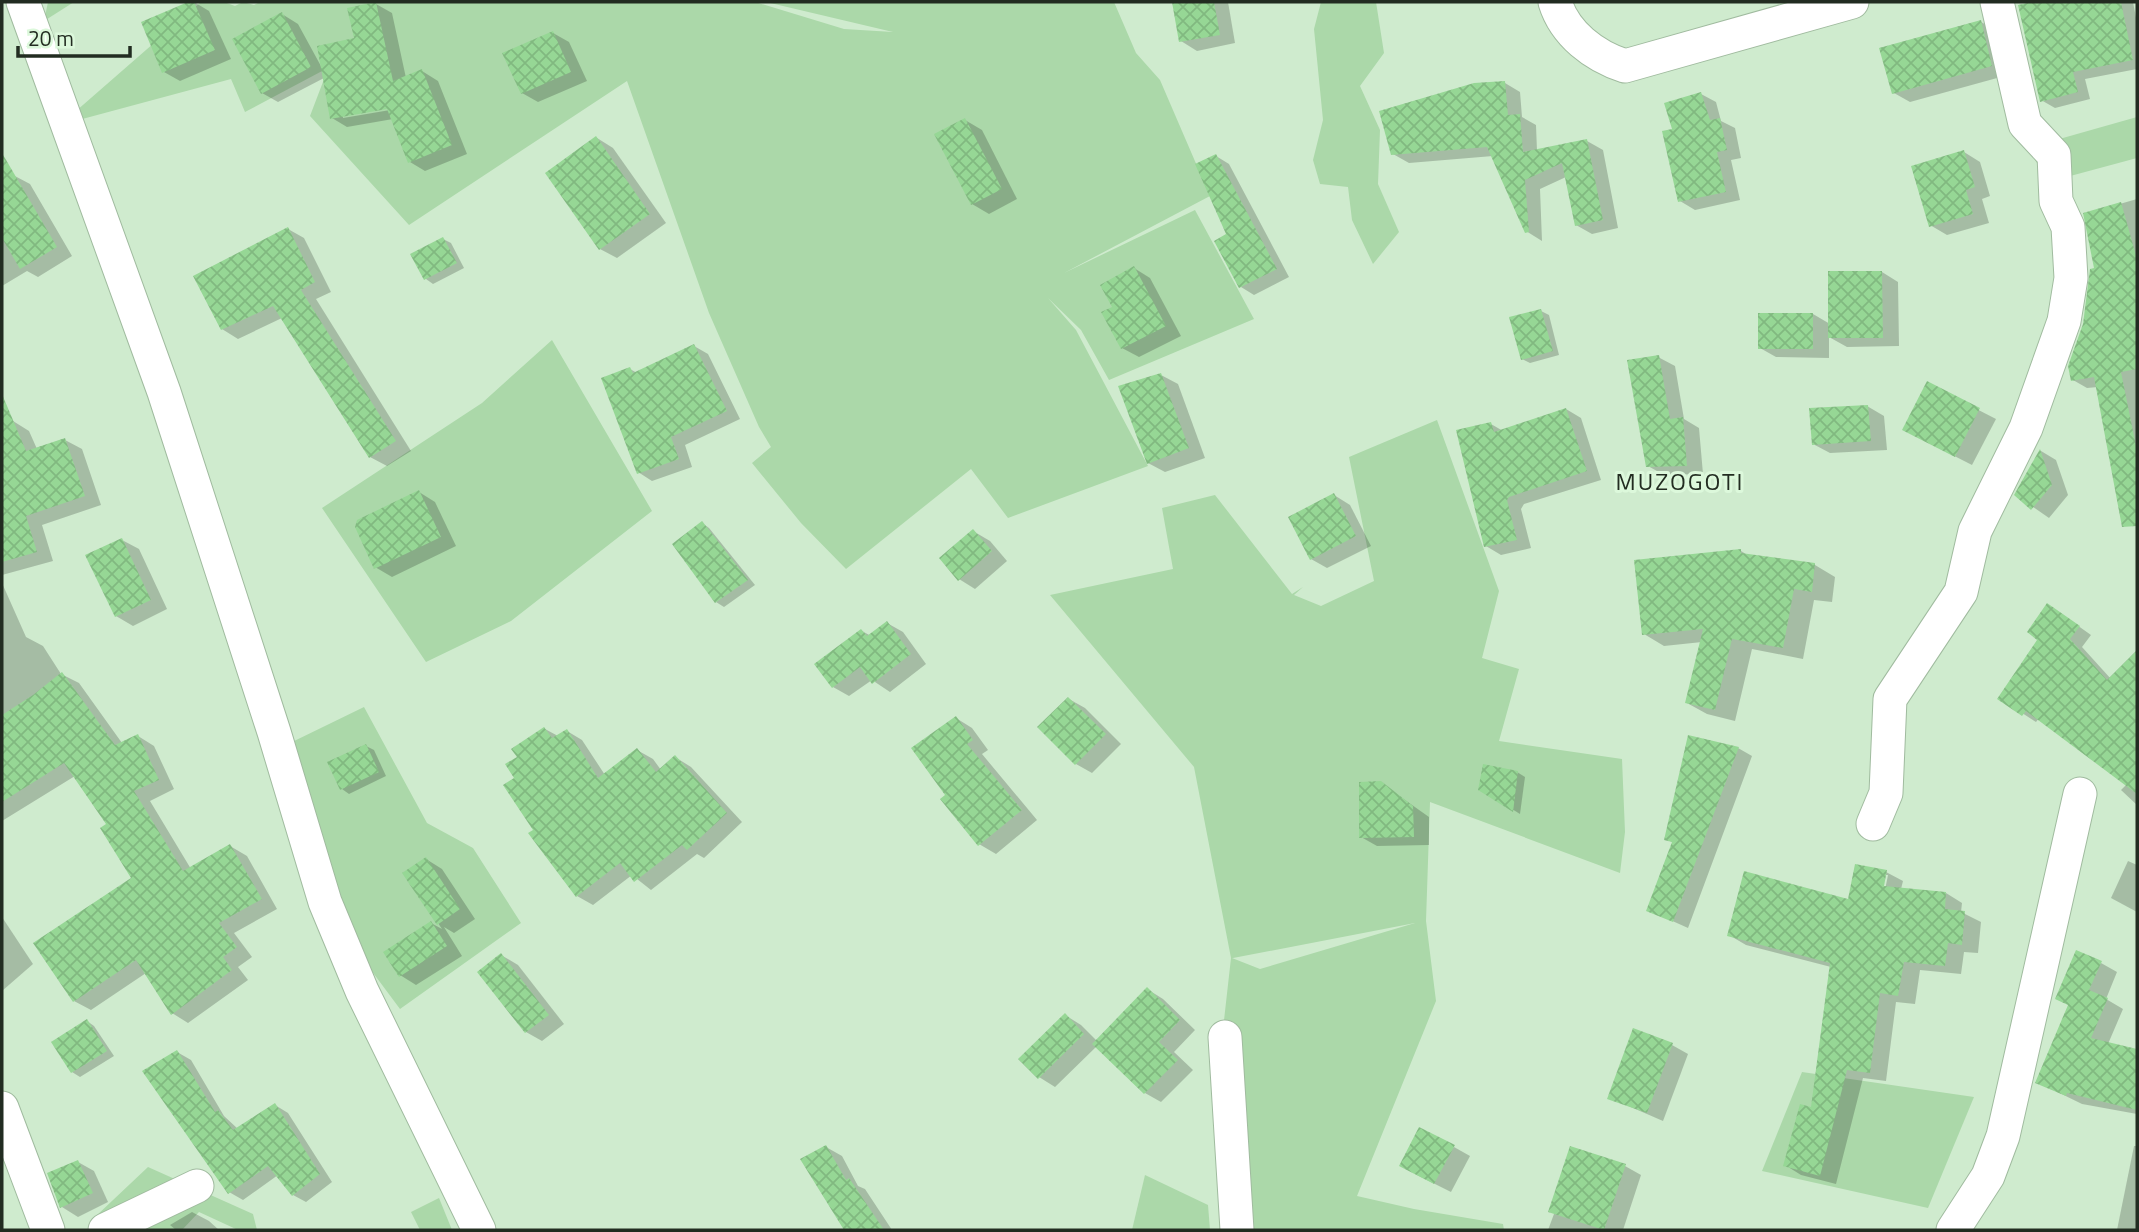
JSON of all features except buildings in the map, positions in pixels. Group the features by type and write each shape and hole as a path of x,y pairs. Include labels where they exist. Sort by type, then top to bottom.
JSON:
{"street":[{"path":"23,2 168,405 326,902 362,991 479,1230"},
{"path":"1555,2 1574,36 1594,52 1625,66 1852,2"},
{"path":"1873,824 1886,793 1890,699 1961,592 1975,531 2026,428 2048,367 2064,321 2071,278 2068,227 2056,201 2054,155 2025,124 1997,2"},
{"path":"1953,1230 1988,1176 2003,1136 2080,794"},
{"path":"1225,1037 1237,1230"},
{"path":"2,1108 48,1230"},
{"path":"105,1230 197,1186"}],"green space":[{"path":"48,2 74,2 44,21"},
{"path":"201,2 224,2 235,6 243,2 254,5 260,2 755,2 844,29 893,32 766,2 1114,2 1136,53 1160,80 1210,196 1064,273 1195,210 1254,319 1109,380 1081,330 1048,298 1076,330 1148,466 1008,518 971,469 846,569 801,523 752,463 771,447 759,427 709,313 627,81 409,225 310,116 326,74 324,70 245,112 231,79 60,125"},
{"path":"1321,2 1376,2 1384,53 1360,86 1380,130 1378,184 1399,232 1373,264 1352,220 1348,187 1320,184 1313,160 1323,120 1314,29"},
{"path":"2137,117 2137,158 2048,182 2028,148"},
{"path":"552,340 652,511 511,621 426,662 322,508 482,403"},
{"path":"1437,420 1499,591 1482,658 1519,669 1499,741 1622,759 1625,832 1620,873 1430,802 1426,921 1436,1001 1357,1196 1503,1224 1504,1230 1229,1230 1220,1056 1231,958 1194,767 1050,595 1173,569 1162,508 1215,495 1292,594 1303,587 1294,595 1321,606 1374,581 1349,457","holes":["1415,923 1260,969 1232,958"]},
{"path":"364,707 427,823 473,848 521,923 400,1009 339,927 288,744"},
{"path":"1802,1072 1974,1097 1928,1208 1762,1171"},
{"path":"148,1167 253,1214 257,1230 238,1230 199,1212 182,1230 125,1230 95,1217"},
{"path":"1145,1175 1208,1205 1210,1230 1132,1230"},
{"path":"439,1198 452,1230 420,1230 411,1212"}],"district":[{"name":"MUZOGOTI","path":"1680,482"}]}
